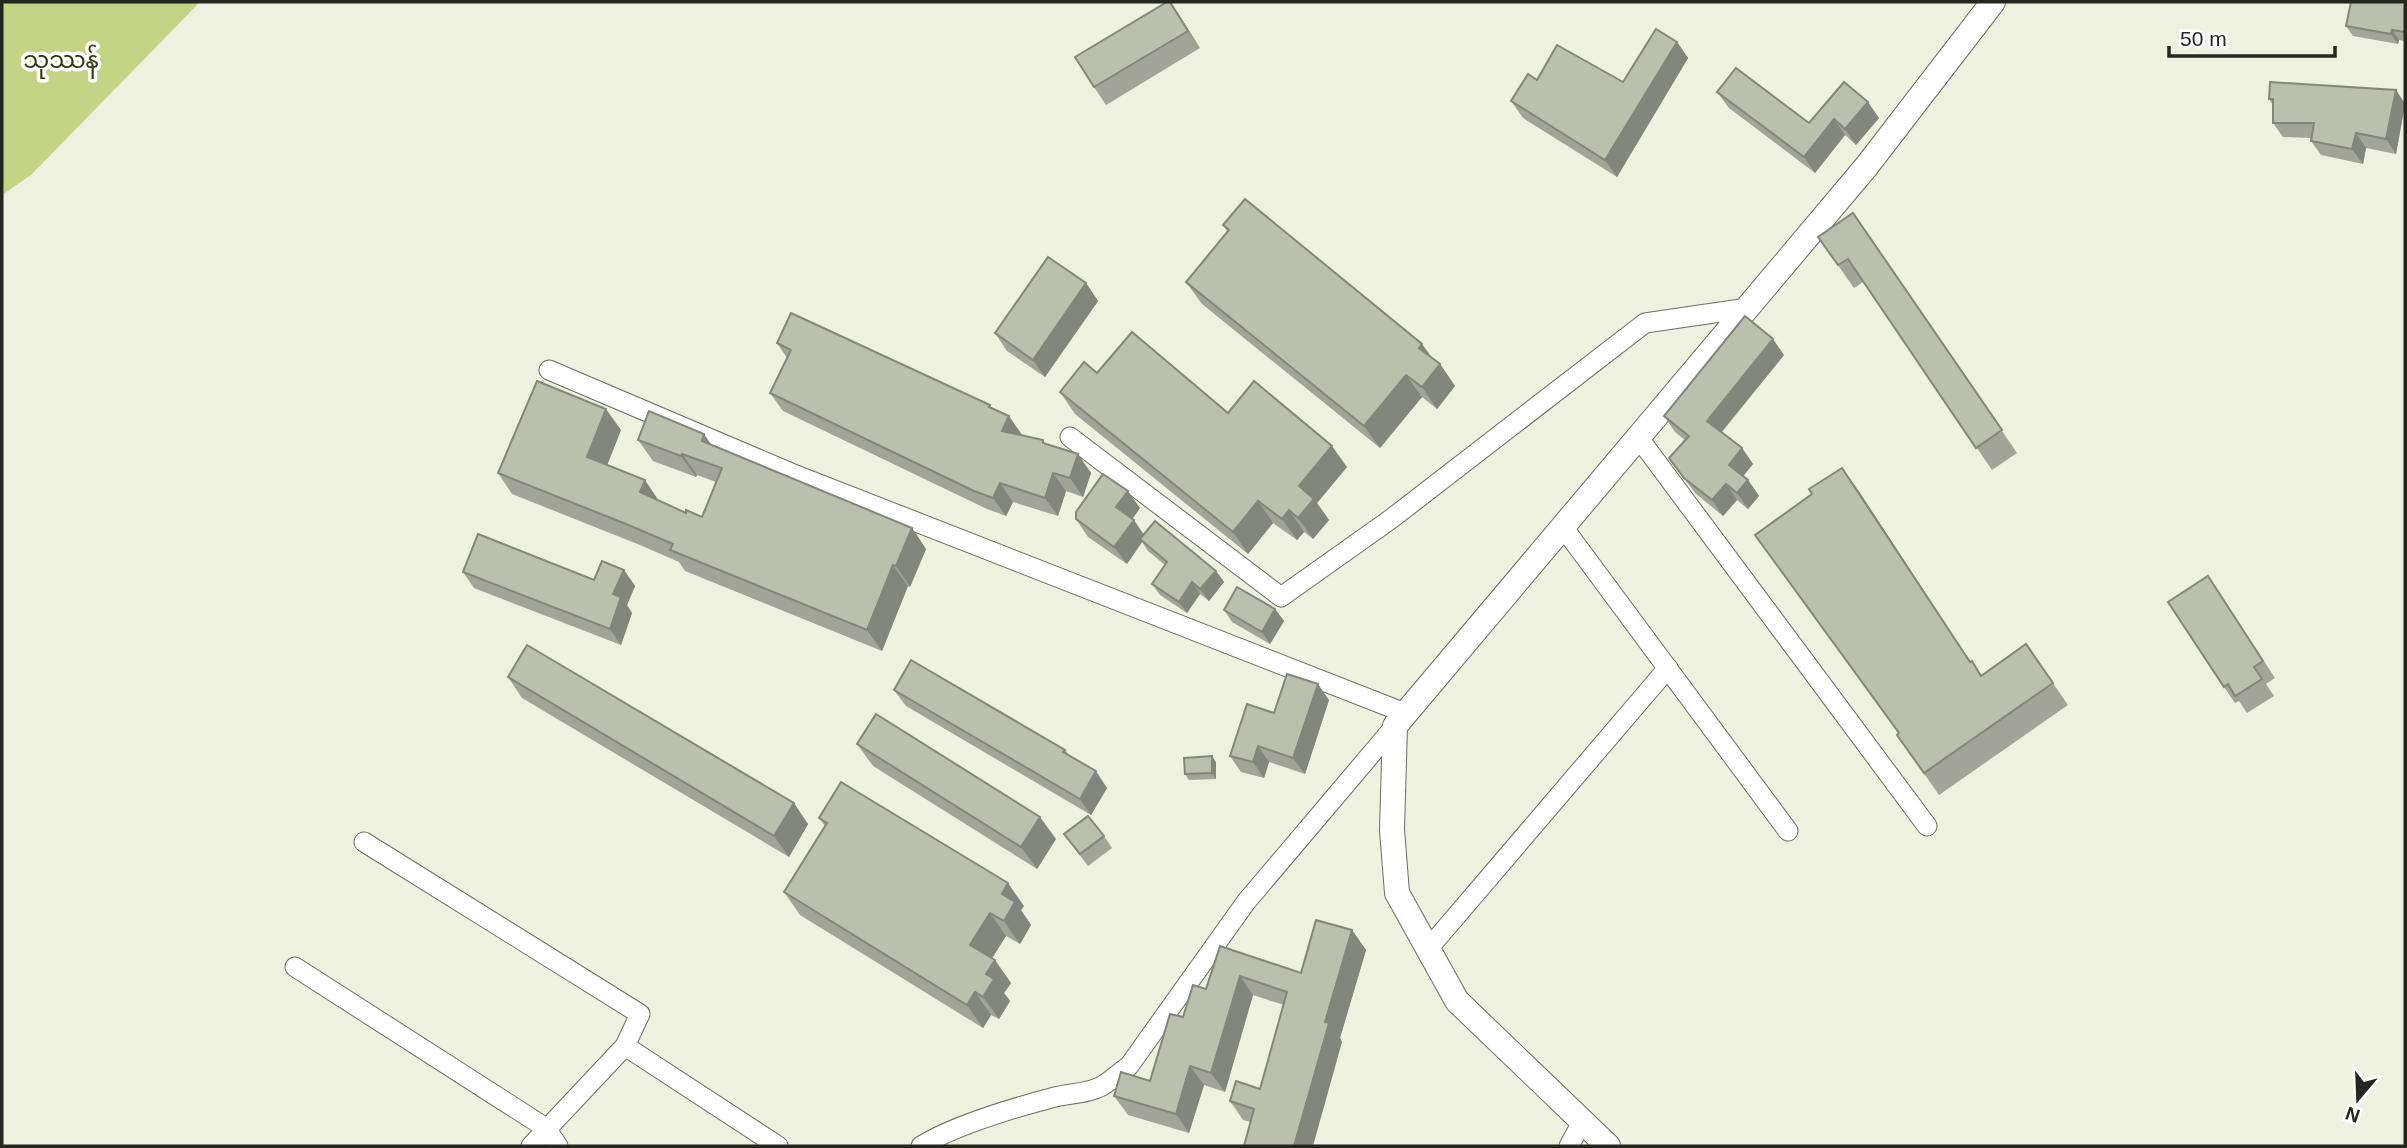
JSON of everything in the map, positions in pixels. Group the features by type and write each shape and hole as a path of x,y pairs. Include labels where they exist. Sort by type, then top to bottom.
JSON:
{"street":[{"path":"921,1146 939,1135 1008,1112 1102,1086 1129,1066 1246,902 1866,167 1993,2"},
{"path":"1070,437 1281,597 1391,519 1645,323 1748,308"},
{"path":"549,370 791,473 1400,720"},
{"path":"1639,437 1927,826"},
{"path":"1563,527 1788,831"},
{"path":"1428,949 1668,668"},
{"path":"1400,720 1392,830 1397,893 1457,1001 1608,1146"},
{"path":"364,842 640,1014 625,1046 531,1146"},
{"path":"295,967 546,1128 558,1146"},
{"path":"625,1046 778,1146"},
{"path":"1569,1146 1582,1122"}],"green space":[{"name":"သုဿန်","path":"2,2 200,2 31,175 2,195"}],"building":[{"path":"1170,2 1188,31 1094,87 1075,57"},
{"path":"2351,2 2405,2 2405,32 2392,30 2391,34 2346,26"},
{"path":"1656,29 1677,42 1605,160 1511,101 1528,74 1537,80 1557,45 1623,82"},
{"path":"1736,68 1809,123 1844,82 1868,102 1845,129 1834,119 1804,157 1717,92"},
{"path":"2270,82 2396,90 2386,139 2356,133 2352,149 2311,141 2314,123 2273,123 2273,99 2269,99"},
{"path":"1245,199 1422,344 1419,348 1440,364 1422,387 1406,375 1364,426 1186,282 1229,230 1223,225"},
{"path":"1853,213 2002,430 1976,448 1848,259 1838,265 1818,237"},
{"path":"1048,257 1086,283 1033,360 995,333"},
{"path":"791,313 990,405 989,407 1009,416 1002,431 1043,440 1043,443 1078,454 1070,478 1053,473 1045,498 1000,483 993,498 770,393 791,350 777,343"},
{"path":"1745,316 1773,339 1707,421 1742,448 1729,465 1748,480 1737,493 1726,484 1712,500 1684,478 1669,458 1689,436 1664,416"},
{"path":"1132,332 1228,413 1254,381 1332,446 1299,486 1314,499 1298,518 1289,510 1282,519 1258,501 1233,532 1060,392 1084,362 1097,373"},
{"path":"537,381 606,409 587,457 645,480 640,492 686,513 686,510 702,517 722,468 638,440 649,411 704,434 702,441 912,528 896,566 893,565 867,630 670,550 673,544 498,473"},
{"path":"1842,468 1981,676 2026,644 2053,683 1924,773 1897,735 1899,733 1755,535 1812,494 1809,489"},
{"path":"1103,474 1128,491 1116,507 1134,520 1114,547 1076,519 1076,512"},
{"path":"1155,521 1216,571 1200,589 1192,582 1179,602 1152,584 1167,562 1140,539"},
{"path":"478,534 594,580 602,561 624,570 613,594 621,597 610,629 463,572"},
{"path":"2208,576 2263,661 2254,667 2262,679 2235,696 2228,684 2224,687 2168,602"},
{"path":"1237,587 1275,609 1262,632 1224,610"},
{"path":"527,645 794,803 774,836 508,677"},
{"path":"911,660 1096,771 1080,799 894,690"},
{"path":"1287,674 1318,684 1293,758 1258,746 1253,762 1230,756 1247,704 1274,713"},
{"path":"876,714 1040,817 1021,847 857,744"},
{"path":"1212,756 1212,773 1185,774 1184,758"},
{"path":"841,782 1008,883 1002,894 1015,902 1004,921 990,913 970,945 995,960 986,974 994,979 983,997 975,992 967,1005 784,892 827,823 819,818"},
{"path":"1088,816 1104,836 1080,854 1064,834"},
{"path":"1316,920 1352,930 1325,1022 1329,1023 1294,1146 1244,1146 1254,1109 1230,1101 1236,1081 1260,1089 1287,992 1240,976 1211,1073 1190,1066 1176,1114 1114,1096 1121,1072 1150,1081 1170,1014 1183,1017 1193,985 1206,989 1220,946 1301,973"}]}
